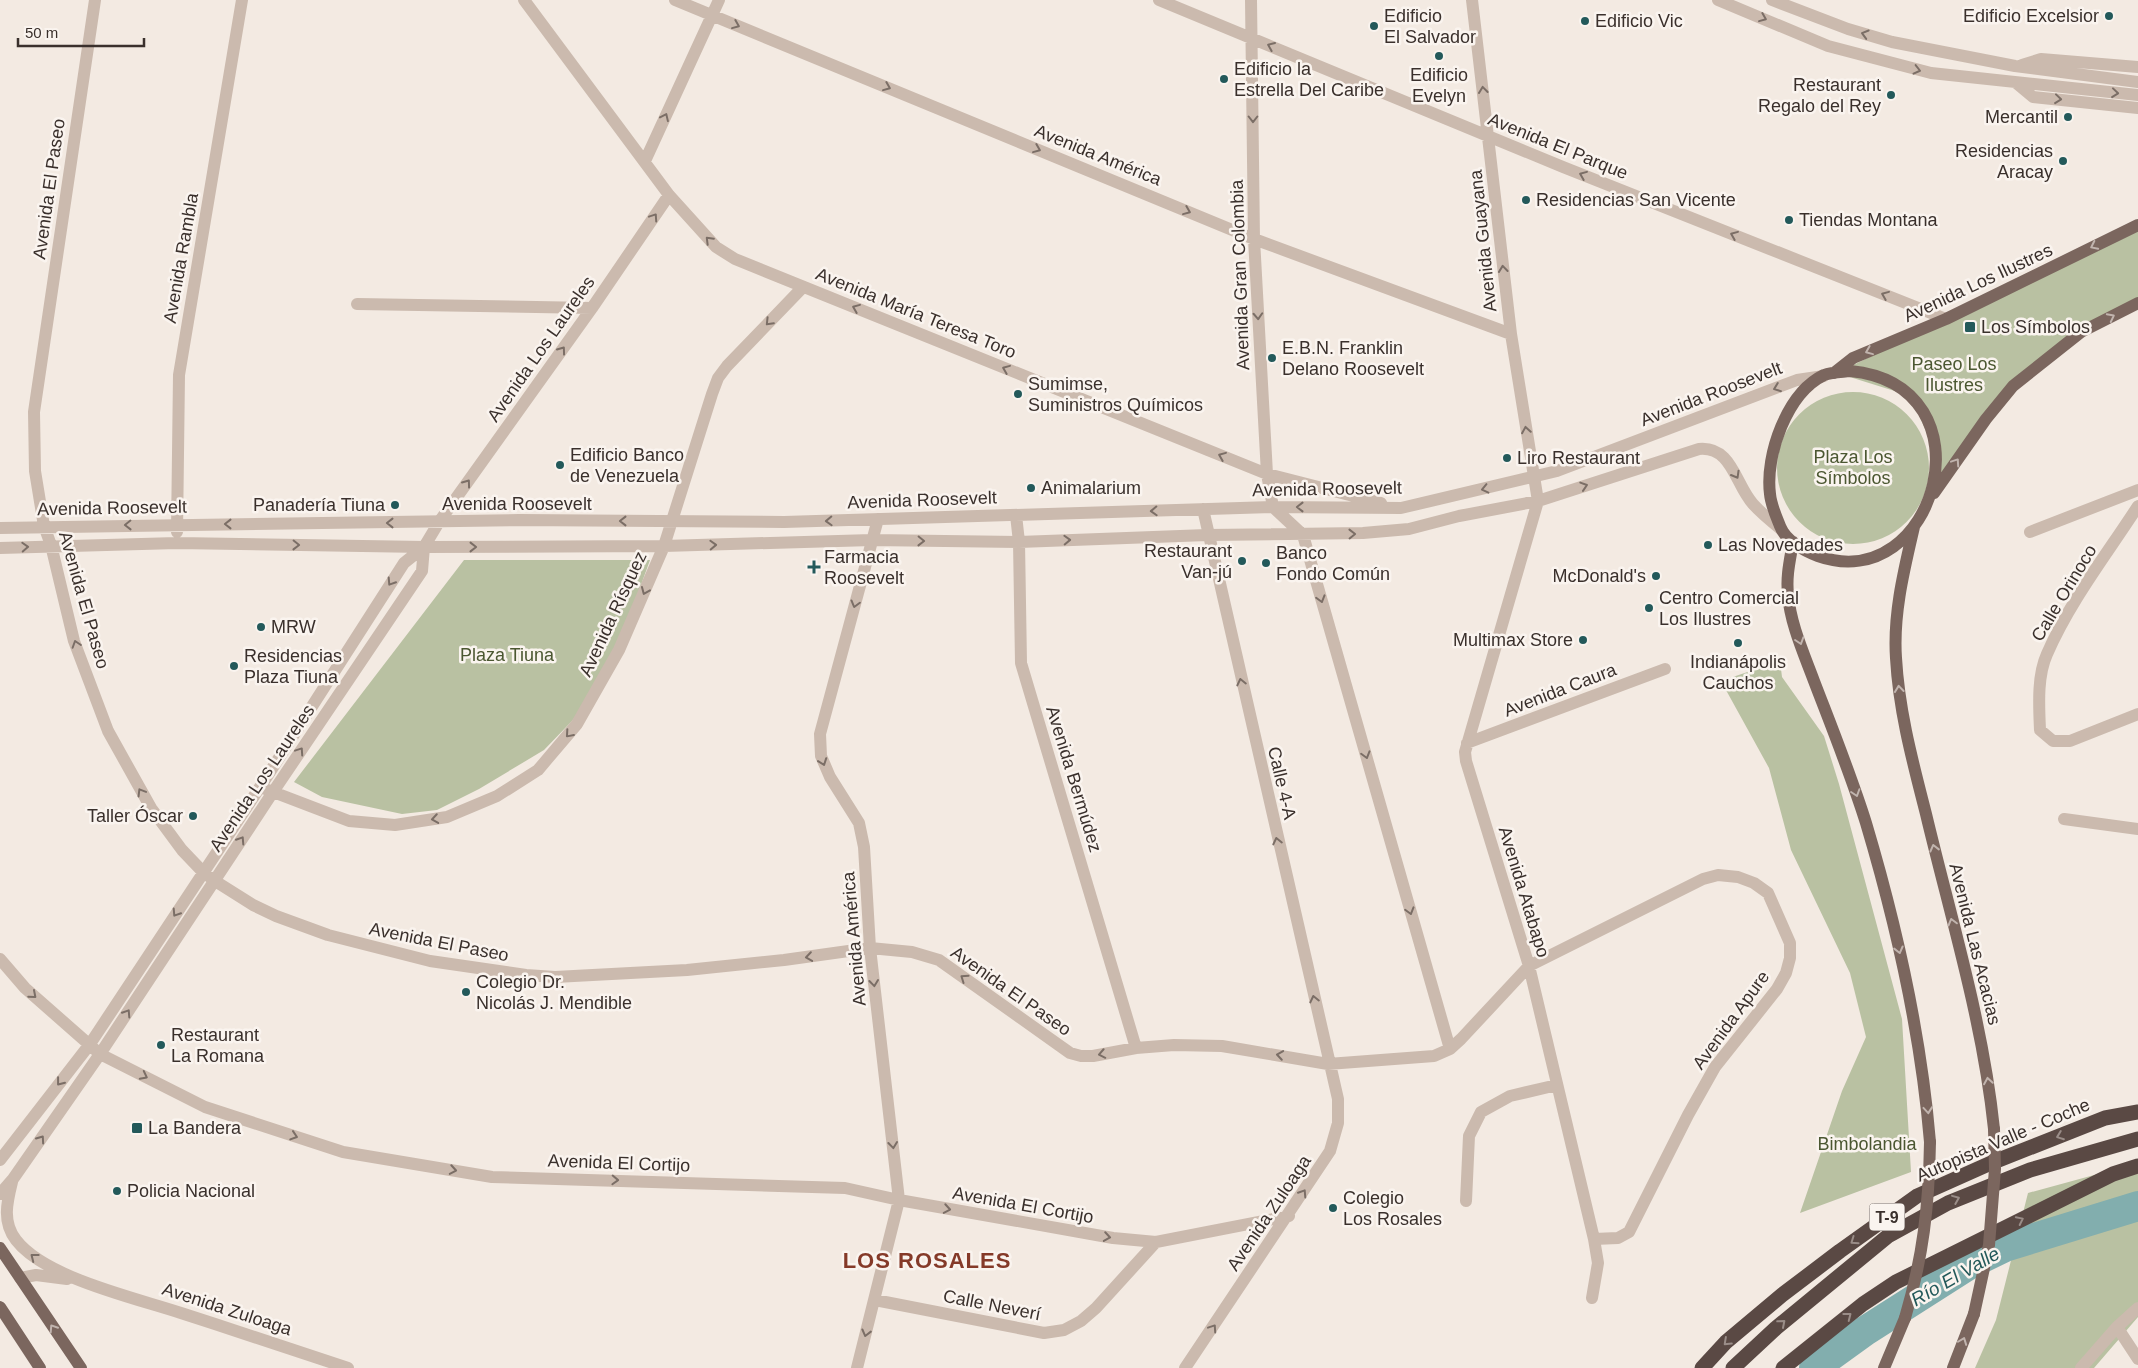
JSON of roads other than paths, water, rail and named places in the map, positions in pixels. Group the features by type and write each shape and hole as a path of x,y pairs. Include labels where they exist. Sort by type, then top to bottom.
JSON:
{"highway":[{"name":"T-9","path":"2105,1118 2138,1107"},
{"name":"Autopista Valle - Coche","path":"1702,1368 1726,1342 1782,1295 1917,1196 1991,1163 2105,1118 2138,1112"},
{"path":"1733,1368 1822,1289 1896,1232 1948,1203 2030,1170 2138,1139"},
{"path":"1782,1368 1863,1304 1896,1282 2113,1174 2138,1166"}],"main road":[{"name":"Avenida Los Ilustres","path":"1782,530 1770,495 1771,460 1774,444 1780,428 1793,405 1810,386 1852,358 1946,319 2138,225"},
{"path":"1927,501 1940,486 1986,419 2013,386 2081,332 2138,304"},
{"path":"1782,530 1794,542 1810,553 1828,559 1848,561 1867,559 1893,547 1914,527 1935,479 1938,456 1934,433 1924,412 1909,395 1882,377 1866,373 1829,374"},
{"name":"Avenida Las Acacias","path":"1914,527 1902,576 1896,628 1896,658 1903,726 1976,1014 1989,1083 1994,1129 1995,1169 1990,1245 1974,1314 1953,1368"},
{"path":"1794,542 1787,570 1788,596 1802,647 1847,765 1866,824 1905,973 1926,1092 1930,1142 1930,1180 1925,1235 1917,1279 1905,1318 1884,1368"},
{"path":"0,1248 80,1368"},
{"path":"0,1307 40,1368"}],"street":[{"name":"Avenida El Paseo","path":"95,0 34,412 35,471 44,526 51,545 74,641 108,732 151,808 182,850 203,872 215,881 276,916 328,935 430,961 526,975 555,977 686,970 784,960 870,948 912,952 939,960 1070,1053 1081,1056 1174,1045 1222,1046 1328,1064 1434,1056 1450,1049 1529,966"},
{"name":"Avenida Rambla","path":"177,543 178,375 242,0"},
{"name":"Avenida María Teresa Toro","path":"524,0 669,195 716,247 735,258 803,287 1267,474 1401,508"},
{"name":"Avenida América","path":"675,0 1254,239 1511,334"},
{"path":"645,161 719,0"},
{"name":"Avenida El Parque","path":"1159,0 1489,137 1946,319"},
{"name":"Avenida Gran Colombia","path":"1251,0 1254,239 1267,474 1273,507"},
{"name":"Avenida Guayana","path":"1472,0 1511,334 1538,501"},
{"path":"1718,0 1828,46 1932,73 2138,95"},
{"path":"1772,0 1848,29 1892,42 2015,66 2138,82"},
{"path":"2015,66 2041,59 2138,67"},
{"path":"2015,82 2033,97 2138,108"},
{"name":"Avenida Los Laureles","path":"0,1160 90,1044 260,787 404,563 424,547 439,522 592,308 669,195"},
{"path":"672,522 718,378 727,366 803,287"},
{"path":"357,304 592,308"},
{"name":"Avenida Roosevelt","path":"0,528 519,520 784,522 1273,507 1401,508 1533,478 1620,448 1797,380 1829,374"},
{"name":"Avenida Roosevelt","path":"0,548 51,545 177,543 424,547 664,546 872,540 1019,542 1363,533 1409,529 1459,516 1538,501 1699,449 1708,448 1722,455 1752,503 1782,530"},
{"path":"2030,532 2138,490"},
{"name":"Avenida Atabapo","path":"1538,501 1467,743 1466,761 1529,966 1594,1239 1598,1263 1592,1298"},
{"name":"Calle Orinoco","path":"2138,506 2068,614 2047,655 2038,697 2040,730 2053,741 2070,740 2138,714"},
{"path":"1273,507 1303,535 1450,1049"},
{"name":"Calle 4-A","path":"1202,509 1328,1064"},
{"name":"Avenida Bermúdez","path":"1016,515 1019,542 1021,663 1136,1048"},
{"name":"Avenida América","path":"857,1368 899,1200 870,948 864,847 859,823 830,777 820,756 820,734 878,519"},
{"name":"Avenida Rísquez","path":"260,787 349,821 395,825 447,816 497,796 538,770 577,724 620,650 664,546 672,522"},
{"name":"Avenida Los Laureles","path":"0,1194 13,1179 100,1054 422,571 424,547"},
{"name":"Avenida Caura","path":"1467,743 1665,668"},
{"path":"2064,819 2138,829"},
{"name":"Avenida Apure","path":"1529,966 1703,879 1718,875 1738,876 1754,883 1768,893 1790,942 1790,958 1786,973 1777,989 1715,1067 1688,1115 1629,1232 1618,1238 1608,1240 1594,1239"},
{"name":"Avenida El Cortijo","path":"0,959 25,988 100,1054 205,1107 343,1152 492,1177 845,1188 899,1200 1113,1238 1156,1242 1288,1216"},
{"name":"Avenida Zuloaga","path":"1185,1368 1330,1151 1338,1123 1338,1099 1328,1064"},
{"path":"1466,1201 1469,1136 1481,1112 1510,1096 1557,1085"},
{"name":"Avenida Zuloaga","path":"13,1179 6,1214 14,1238 22,1247 43,1263 94,1284 348,1368"},
{"name":"Calle Neverí","path":"875,1300 1044,1333 1064,1330 1082,1321 1096,1308 1156,1242"},
{"name":"Avenida Zuloaga","path":"20,1278 36,1275 94,1284"},
{"path":"2081,1368 2117,1327 2138,1308"},
{"path":"2117,1327 2138,1359"}],"waterway":[{"name":"Río El Valle","path":"1814,1368 1865,1331 1970,1264 2005,1247 2138,1206"}],"place":[{"name":"Edificio Excelsior","path":"2109,16"},
{"name":"Edificio Vic","path":"1585,21"},
{"name":"Edificio El Salvador","path":"1374,26"},
{"name":"Edificio Evelyn","path":"1439,56"},
{"name":"Edificio la Estrella Del Caribe","path":"1224,79"},
{"name":"Restaurant Regalo del Rey","path":"1891,95"},
{"name":"Mercantil","path":"2068,117"},
{"name":"Residencias Aracay","path":"2063,161"},
{"name":"Residencias San Vicente","path":"1526,200"},
{"name":"Tiendas Montana","path":"1789,220"},
{"name":"Los Símbolos","path":"1970,327"},
{"name":"E.B.N. Franklin Delano Roosevelt","path":"1272,358"},
{"name":"Sumimse, Suministros Químicos","path":"1018,394"},
{"name":"Liro Restaurant","path":"1507,458"},
{"name":"Edificio Banco de Venezuela","path":"560,465"},
{"name":"Animalarium","path":"1031,488"},
{"name":"Panadería Tiuna","path":"395,505"},
{"name":"Las Novedades","path":"1708,545"},
{"name":"Restaurant Van-jú","path":"1242,561"},
{"name":"Banco Fondo Común","path":"1266,563"},
{"name":"Farmacia Roosevelt","path":"814,567"},
{"name":"McDonald's","path":"1656,576"},
{"name":"Centro Comercial Los Ilustres","path":"1649,608"},
{"name":"MRW","path":"261,627"},
{"name":"Multimax Store","path":"1583,640"},
{"name":"Indianápolis Cauchos","path":"1738,643"},
{"name":"Residencias Plaza Tiuna","path":"234,666"},
{"name":"Taller Óscar","path":"193,816"},
{"name":"Colegio Dr. Nicolás J. Mendible","path":"466,992"},
{"name":"Restaurant La Romana","path":"161,1045"},
{"name":"La Bandera","path":"137,1128"},
{"name":"Policia Nacional","path":"117,1191"},
{"name":"Colegio Los Rosales","path":"1333,1208"}],"district":[{"name":"LOS ROSALES","path":"927,1260"}],"park label":[{"name":"Paseo Los Ilustres","path":"1954,374"},
{"name":"Plaza Los Símbolos","path":"1853,467"},
{"name":"Plaza Tiuna","path":"507,655"},
{"name":"Bimbolandia","path":"1867,1144"}]}
